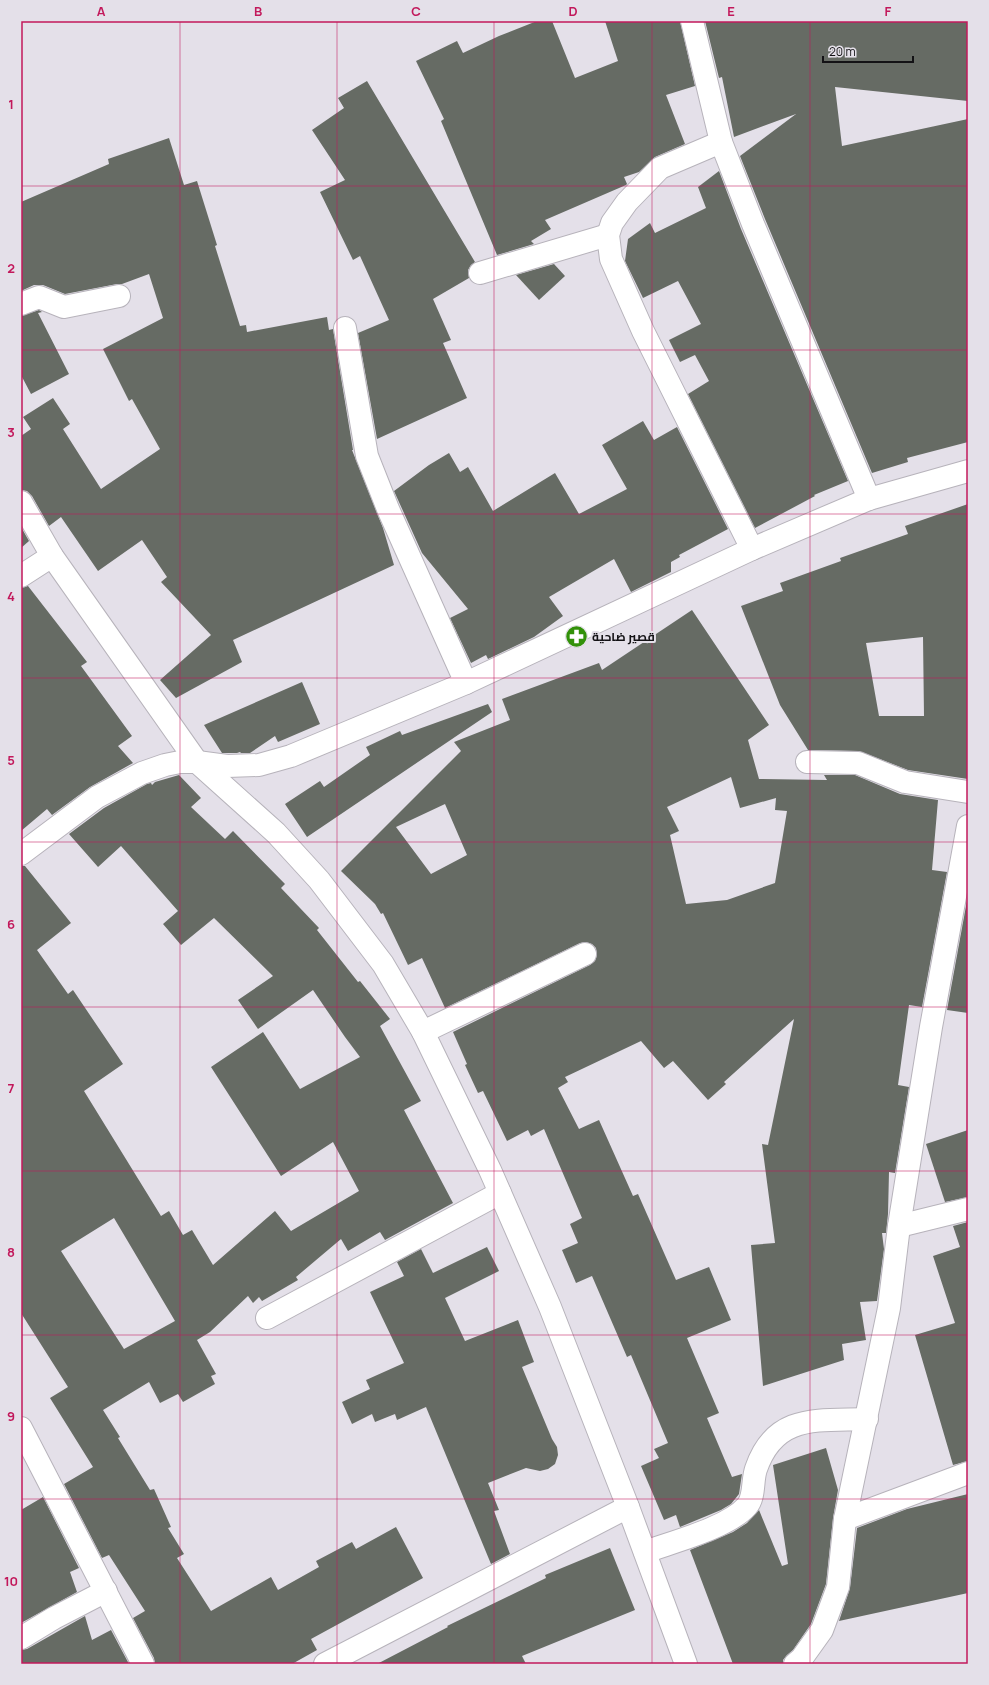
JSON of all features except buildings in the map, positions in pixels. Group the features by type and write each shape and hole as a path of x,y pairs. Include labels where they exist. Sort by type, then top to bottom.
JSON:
{"street":[{"path":"692,21 721,142 753,224 869,499"},
{"path":"721,142 660,168 627,202 612,223 608,235 611,259 643,331 752,549"},
{"path":"480,273 608,235"},
{"path":"21,304 39,297 64,307 119,296"},
{"path":"345,328 367,456 388,509 466,682"},
{"path":"21,854 97,797 142,773 165,765 180,762 197,762 227,766 259,765 291,756 466,682 752,549 869,499 968,471"},
{"path":"21,502 52,556 197,762 276,833 319,880 383,964 423,1032 490,1170 550,1308 628,1507 686,1664"},
{"path":"21,576 52,556"},
{"path":"806,762 858,763 905,782 968,792"},
{"path":"795,1664 802,1658 822,1630 838,1587 845,1519 889,1308 899,1226 931,1027 968,826"},
{"path":"423,1032 585,954"},
{"path":"267,1318 500,1193"},
{"path":"899,1226 968,1209"},
{"path":"645,1552 727,1522 747,1506 752,1493 754,1474 760,1457 769,1443 782,1430 805,1422 867,1419"},
{"path":"21,1428 143,1664"},
{"path":"845,1519 968,1473"},
{"path":"325,1664 628,1507"},
{"path":"21,1638 54,1618 106,1591"}],"place":[{"name":"قصير ضاحية","path":"577,637"}]}
